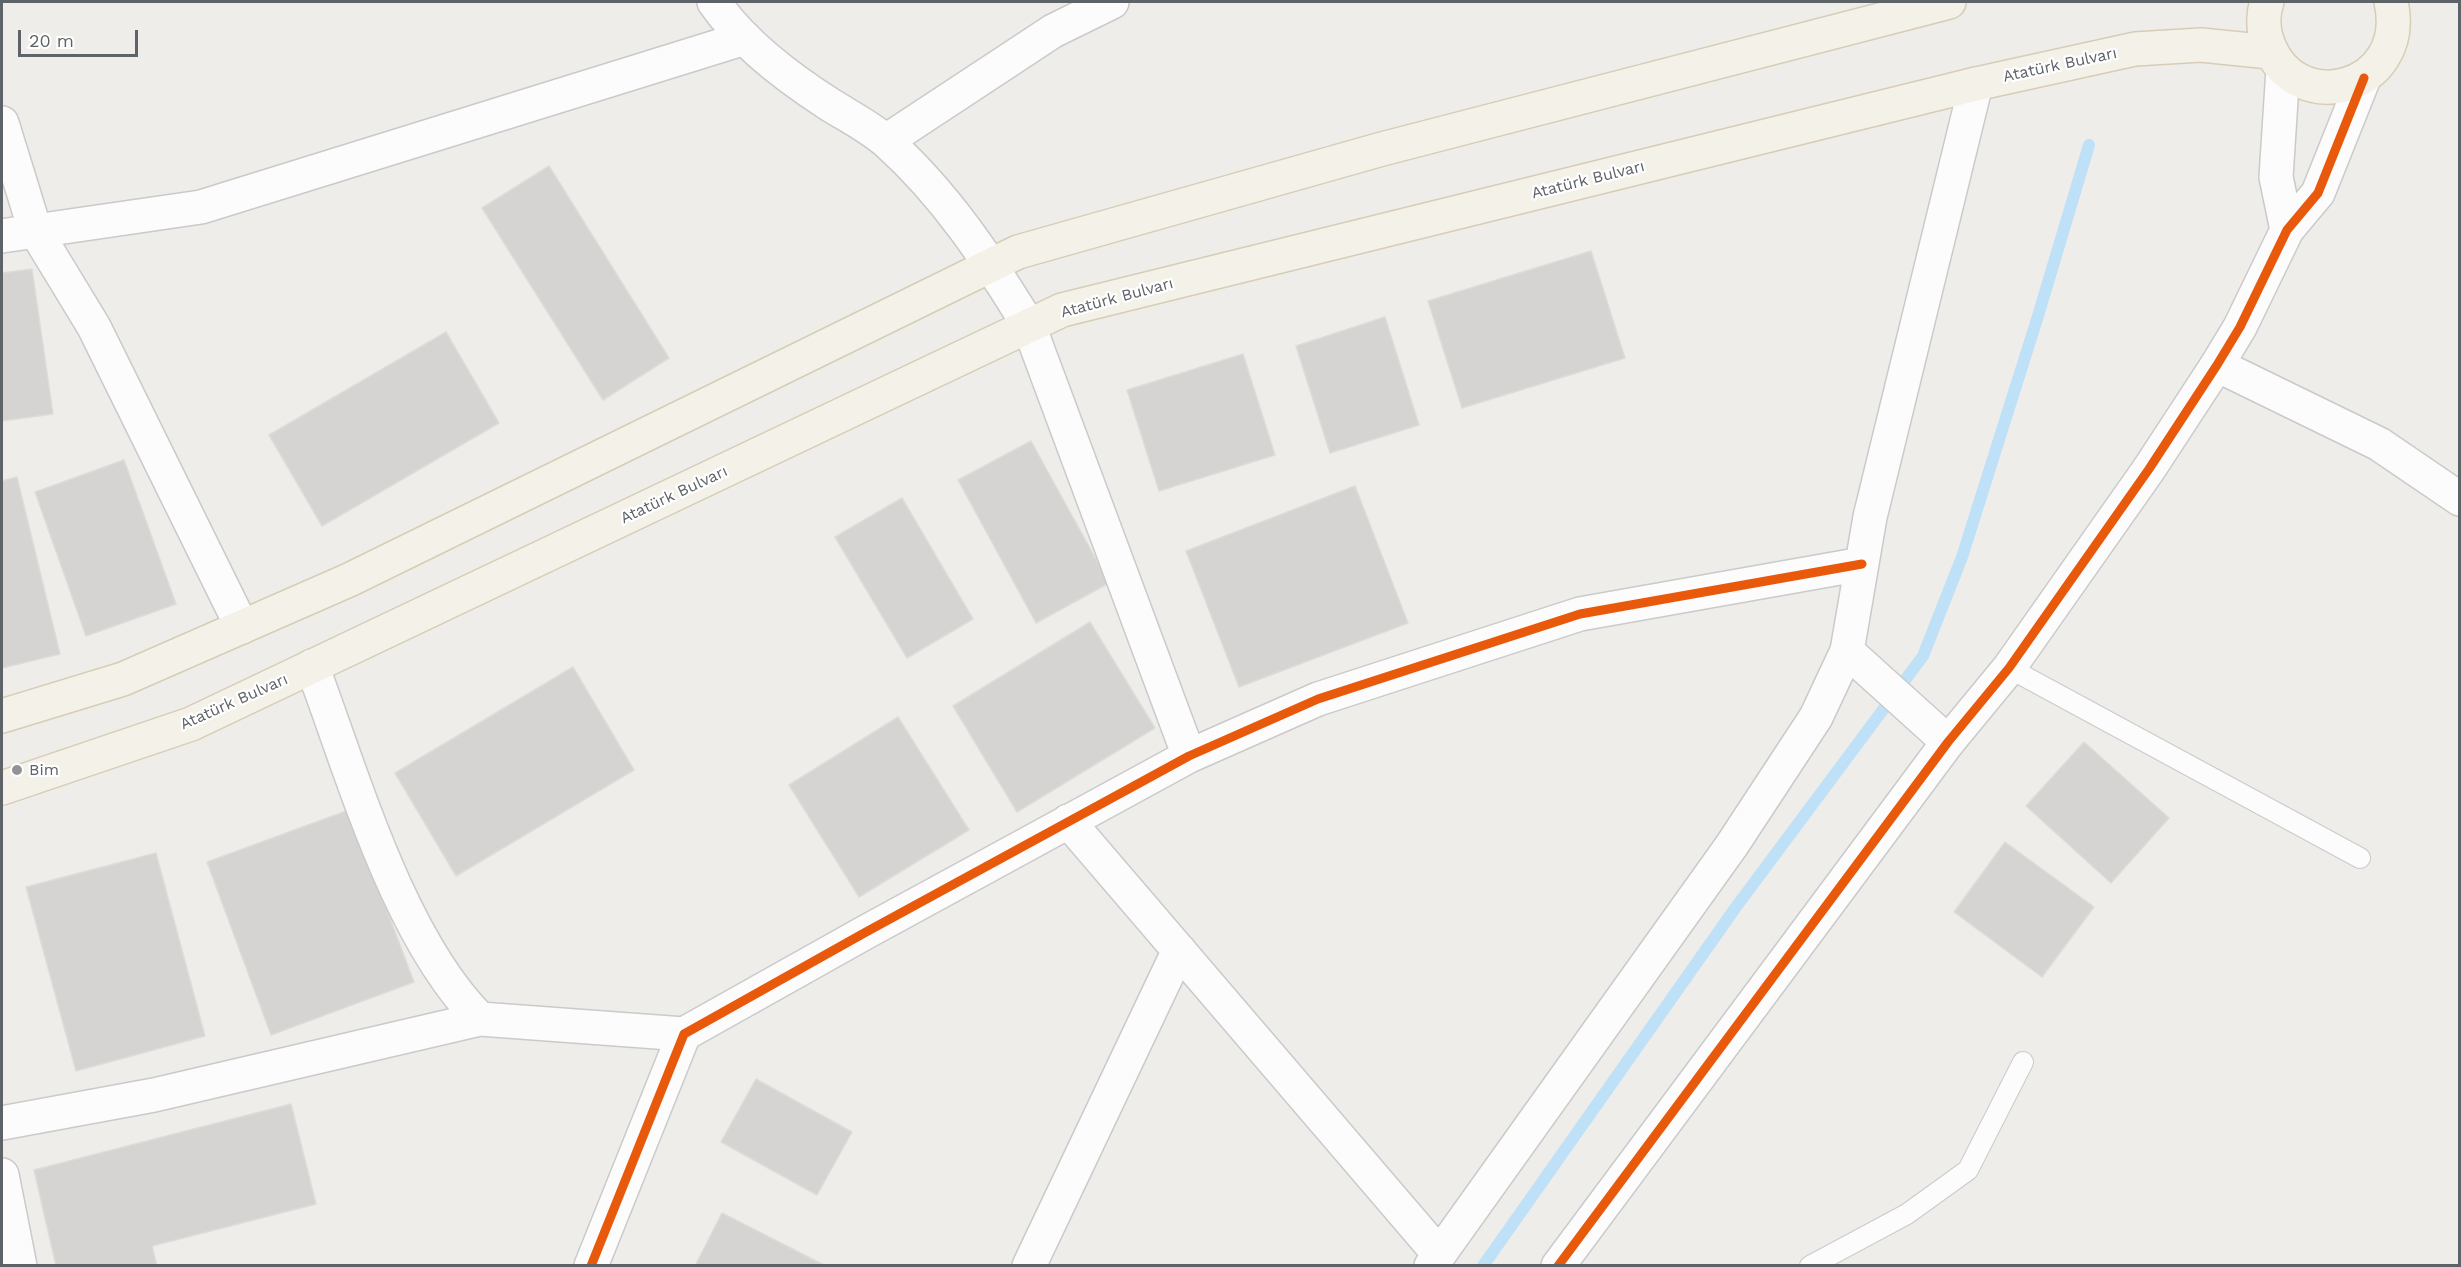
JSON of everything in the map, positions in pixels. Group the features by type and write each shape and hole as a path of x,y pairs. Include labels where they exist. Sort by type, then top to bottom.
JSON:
{"main road":[{"path":"2,716 123,679 349,580 1018,252 1382,149 1949,2"},
{"path":"2267,2 2264,29 2277,60 2301,81 2322,87 2343,86 2364,78 2380,64 2391,45 2395,24 2392,2"},
{"name":"Atatürk Bulvarı","path":"2,788 191,724 1029,326 1074,308 1976,84 2135,49 2201,45 2277,60"}],"street":[{"path":"714,2 731,26 804,88 886,141 950,207 992,265 1029,326 1189,756"},
{"path":"886,141 1053,31 1112,2"},
{"path":"2,236 201,207 745,38"},
{"path":"2277,60 2276,177 2287,230"},
{"path":"1558,1266 1948,742 2009,668 2150,469 2240,327 2287,230 2318,193 2364,78"},
{"path":"1068,821 1179,950 1435,1260 1732,845 1816,717 1859,662 1862,564 1870,517 1976,84"},
{"path":"2,123 35,230 94,327 242,627"},
{"path":"2217,365 2379,444 2460,499"},
{"path":"2,1123 154,1095 480,1019 684,1034 1189,756 1318,699 1580,614 1862,564"},
{"path":"1859,662 1948,742"},
{"path":"312,666 390,872 430,954 461,999 480,1019"},
{"path":"1029,1266 1179,950"},
{"path":"591,1266 684,1034"},
{"path":"2,1174 20,1266"}],"lane":[{"path":"2009,668 2360,858"},
{"path":"1810,1266 1907,1214 1968,1170 2023,1062"}],"building":[{"path":"549,166 669,358 603,400 482,208"},
{"path":"1591,251 1625,358 1462,408 1428,301"},
{"path":"32,269 53,414 2,421 2,273"},
{"path":"1385,317 1419,425 1330,453 1296,346"},
{"path":"446,332 499,423 322,526 269,435"},
{"path":"1243,354 1275,455 1159,491 1127,390"},
{"path":"1031,441 1109,583 1036,623 958,480"},
{"path":"124,460 176,604 86,636 35,492"},
{"path":"17,477 60,654 2,668 2,481"},
{"path":"1355,486 1408,623 1239,687 1186,551"},
{"path":"902,498 973,619 907,658 835,537"},
{"path":"1090,622 1155,728 1017,812 953,706"},
{"path":"573,667 634,770 456,876 395,773"},
{"path":"898,717 969,830 859,897 789,785"},
{"path":"2084,742 2169,818 2111,883 2026,806"},
{"path":"349,810 414,982 271,1035 207,862"},
{"path":"2005,842 2094,907 2042,977 1954,912"},
{"path":"156,853 205,1036 76,1071 26,887"},
{"path":"756,1079 852,1132 817,1195 721,1142"},
{"path":"291,1104 316,1204 152,1246 157,1266 56,1266 34,1170"},
{"path":"722,1213 826,1266 695,1266"}],"waterway":[{"path":"1483,1266 1736,907 1923,656 1962,557 2089,145"}],"cycle path":[{"path":"1558,1266 1948,742 2009,668 2149,469 2240,327 2287,230 2318,193 2364,78"},
{"path":"591,1266 684,1034 866,932 1189,756 1318,699 1580,614 1862,564"}],"place":[{"name":"Bim","path":"17,770"}]}
